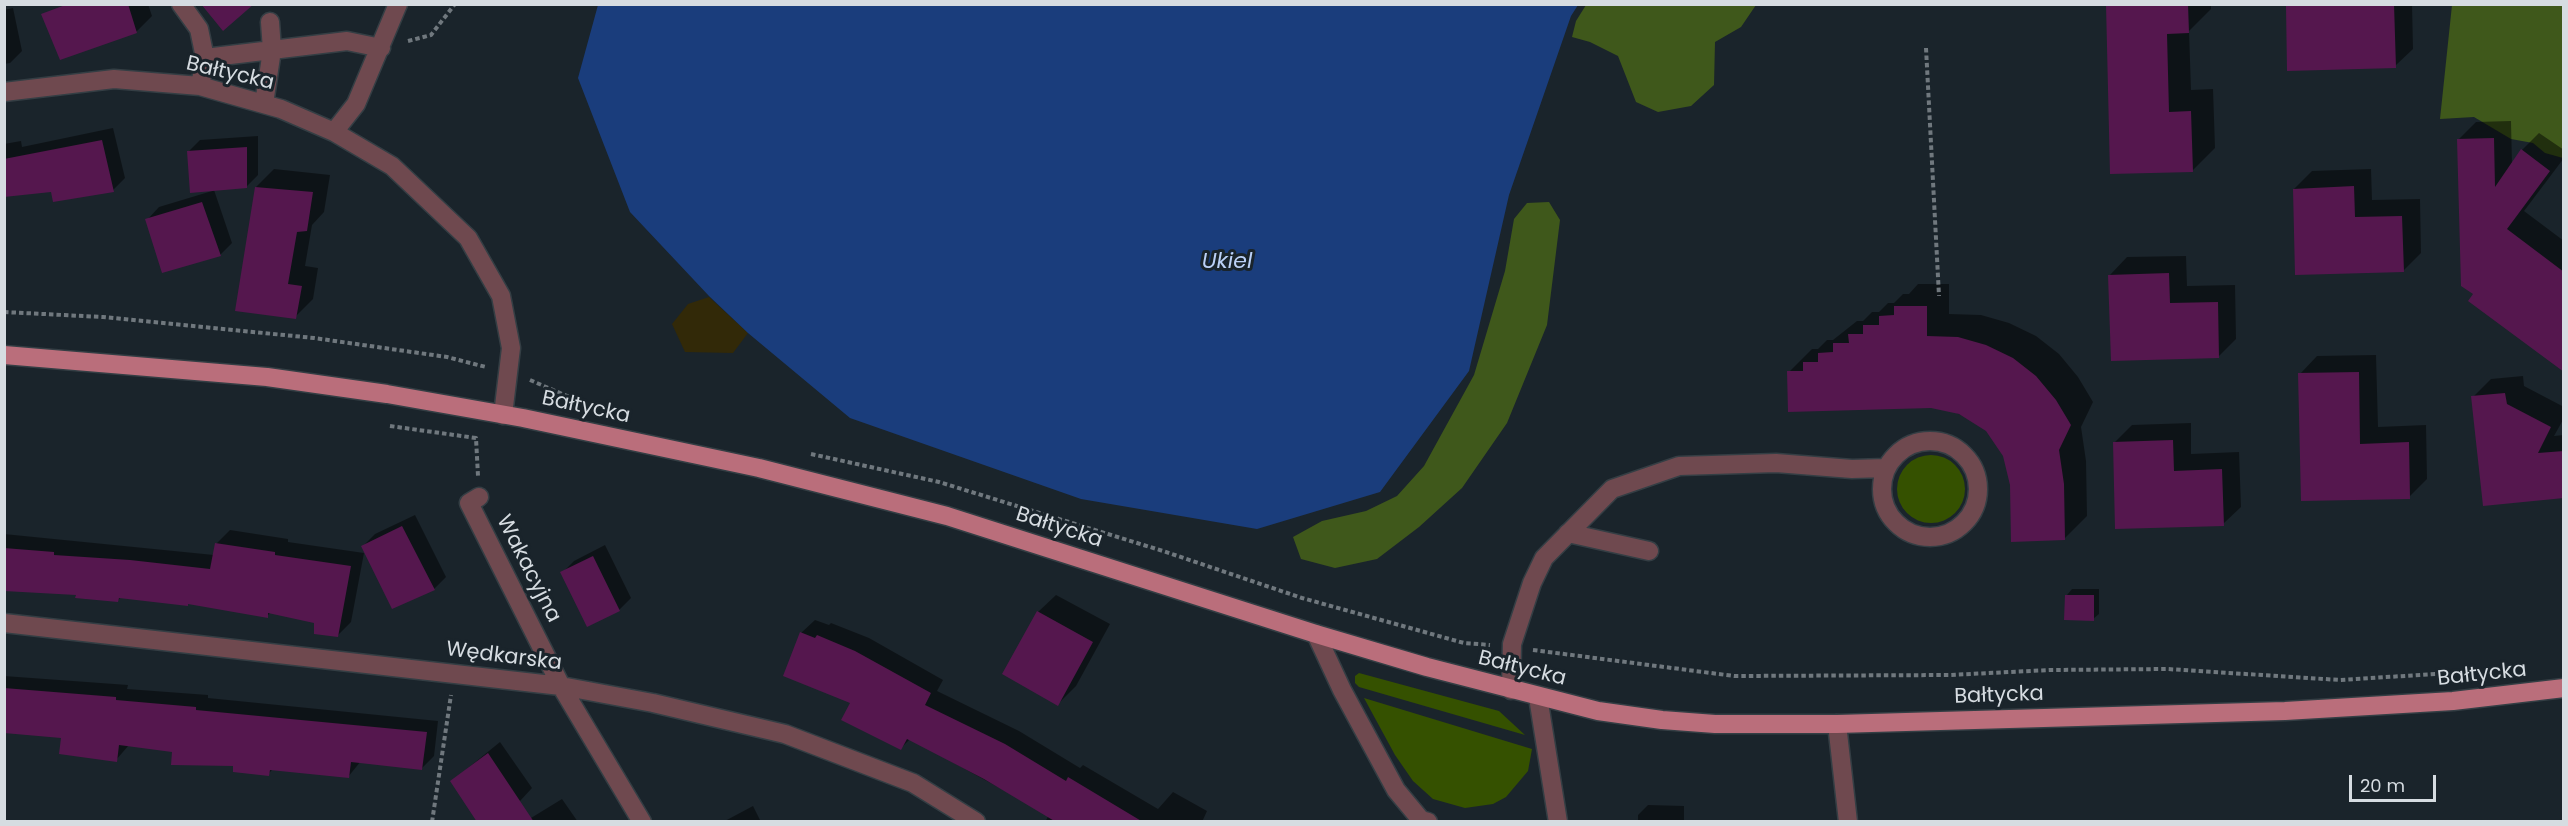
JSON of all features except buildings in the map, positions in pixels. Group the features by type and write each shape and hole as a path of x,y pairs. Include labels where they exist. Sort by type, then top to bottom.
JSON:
{"main road":[{"name":"Bałtycka","path":"4,355 267,377 504,415 759,468 947,516 1316,634 1511,690 1598,711 1662,720 1715,724 1837,723 2285,711 2453,701 2564,688"}],"street":[{"path":"181,4 199,30 205,58 201,86"},
{"path":"334,132 356,104 398,4"},
{"path":"264,104 272,50 270,22"},
{"path":"205,58 347,41 381,48"},
{"name":"Bałtycka","path":"4,92 114,79 201,86 264,104 334,132 392,166 468,238 501,296 511,348 504,415"},
{"path":"1922,441 1937,441 1952,446 1964,455 1973,468 1978,483 1977,499 1971,514 1960,526 1946,534 1930,537 1907,531 1889,515 1883,500 1881,484 1886,468 1894,456 1907,446 1922,441"},
{"path":"1511,690 1512,647 1532,584 1544,558 1612,489 1679,466 1776,464 1852,469 1886,468"},
{"name":"Wakacyjna","path":"479,497 470,502 561,686 642,822"},
{"path":"1568,533 1649,551"},
{"name":"Wędkarska","path":"4,623 561,686 653,703 785,734 913,783 976,822"},
{"path":"1316,634 1342,690 1396,790 1421,820 1428,822"},
{"path":"1538,697 1558,822"},
{"path":"1837,723 1848,822"}],"path":[{"path":"381,48 430,34 455,4"},
{"path":"1926,48 1939,296"},
{"path":"4,312 103,317 314,338 447,357 543,384 572,399 601,408"},
{"path":"390,426 476,438 479,497"},
{"path":"799,452 939,482 1163,551 1302,598 1452,640 1734,676 1948,675 2049,670 2167,669 2340,680 2488,671"},
{"path":"432,822 454,674"}],"green space":[{"path":"1586,5 1756,5 1741,27 1715,42 1714,85 1691,106 1658,112 1636,102 1618,56 1590,42 1572,37 1576,21"},
{"path":"2452,5 2563,5 2563,158 2545,153 2533,143 2511,139 2474,117 2440,119"},
{"path":"1549,202 1560,220 1547,325 1507,423 1462,488 1419,527 1377,559 1335,568 1301,559 1293,537 1322,521 1366,511 1397,496 1424,466 1474,375 1505,271 1514,219 1527,203"},
{"path":"1938,455 1950,461 1959,470 1965,482 1963,502 1955,513 1938,523 1924,523 1907,513 1899,502 1897,482 1907,465 1918,457"},
{"path":"1359,673 1499,711 1525,735 1359,687 1355,683 1355,676"},
{"path":"1364,698 1532,749 1528,771 1506,797 1493,804 1465,808 1433,799 1413,781 1395,755"}],"sand":[{"path":"709,297 748,333 733,353 685,352 672,324 688,304"}],"water":[{"name":"Ukiel","path":"598,4 1578,5 1571,16 1509,195 1469,371 1380,492 1257,529 1081,499 850,418 748,333 709,296 630,212 578,78"}]}
